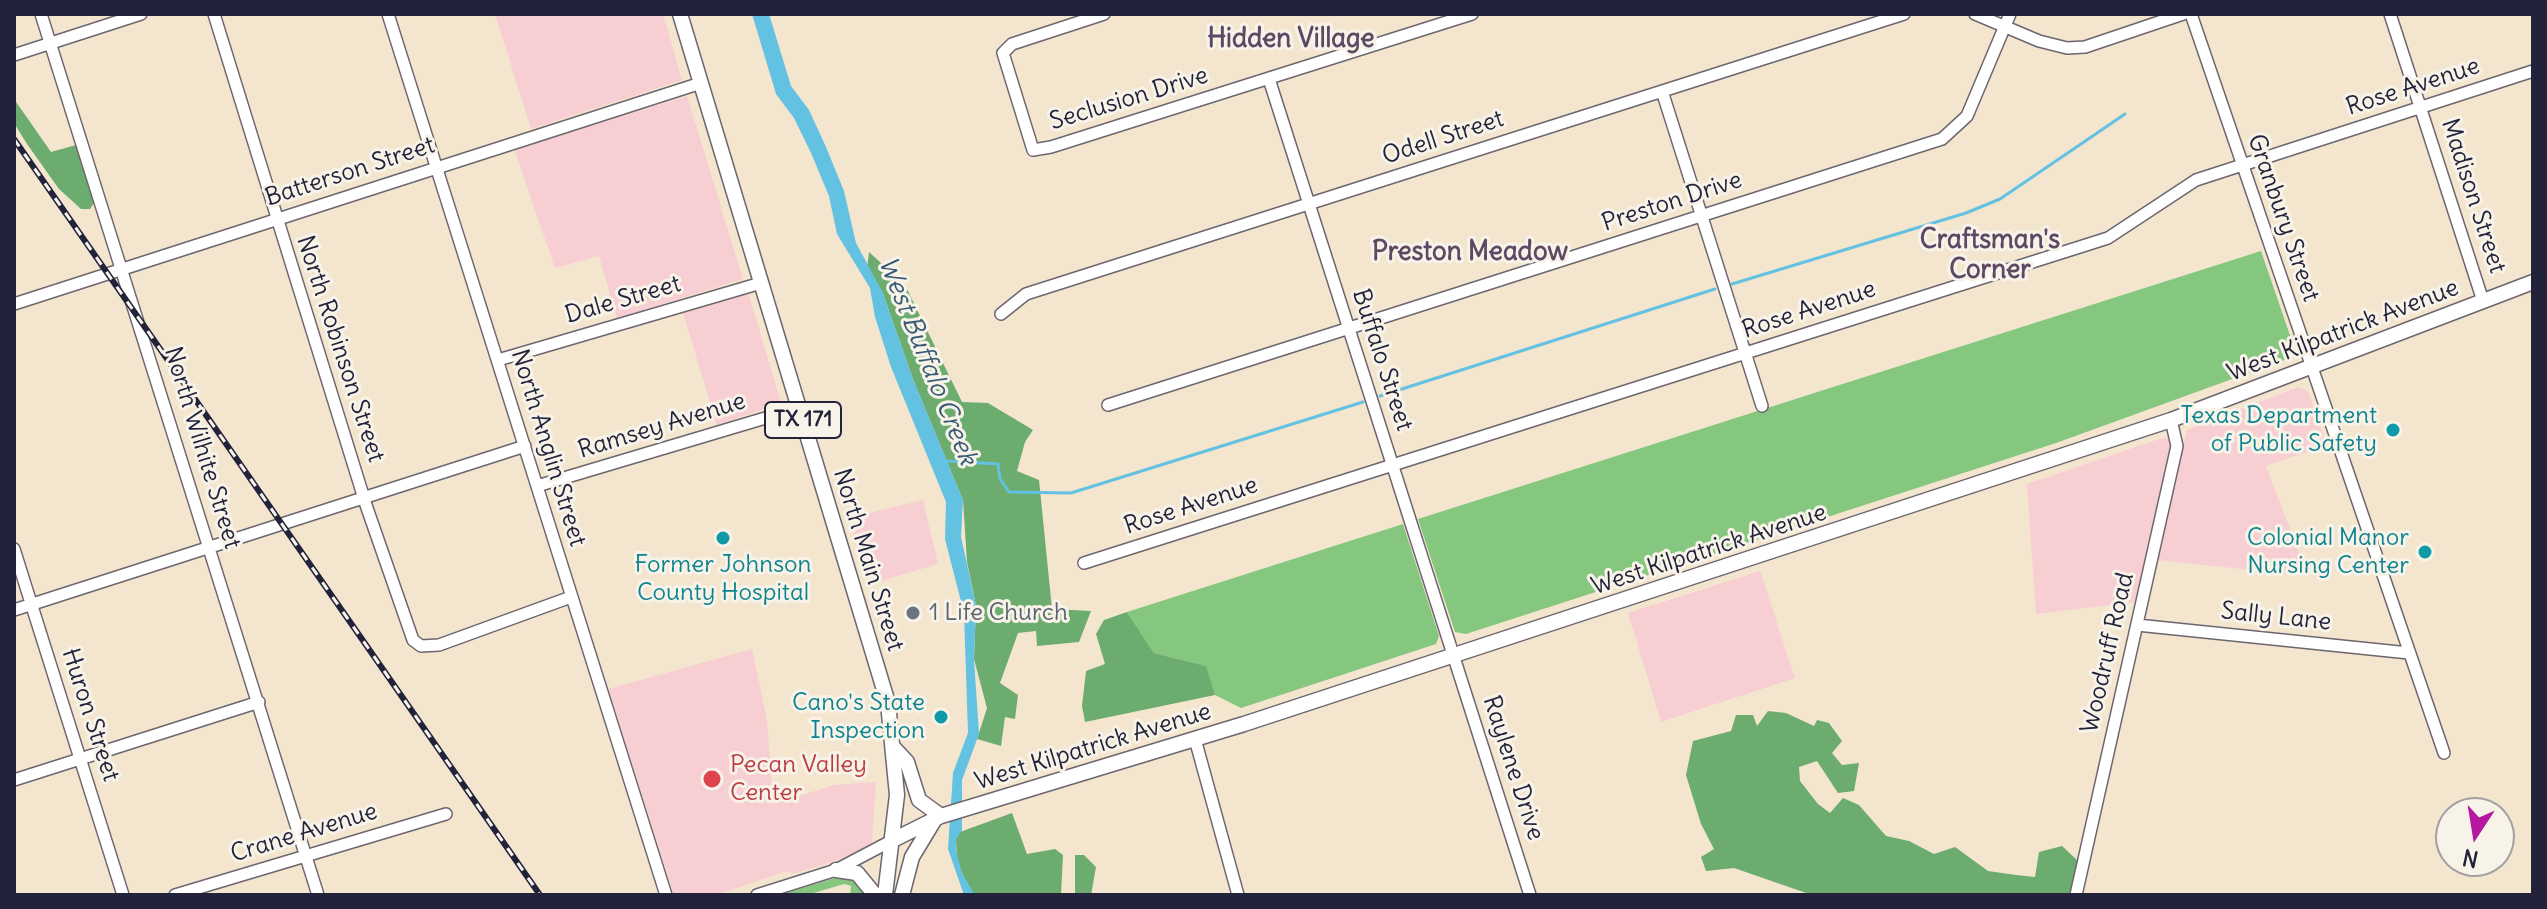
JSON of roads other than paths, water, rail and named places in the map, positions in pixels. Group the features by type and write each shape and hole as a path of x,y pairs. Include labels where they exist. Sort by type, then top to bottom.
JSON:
{"main road":[{"name":"North Main Street","path":"680,14 888,703 897,795 885,895"},
{"name":"West Kilpatrick Avenue","path":"893,840 938,818 1195,739 2171,420 2533,282"},
{"path":"894,748 907,762 919,800 938,818 915,852 906,892"},
{"path":"836,870 857,873 875,895"}],"street":[{"name":"North Wilhite Street","path":"41,14 318,895"},
{"path":"14,55 141,14"},
{"name":"North Robinson Street","path":"214,14 406,628 421,646 439,645 571,597"},
{"name":"North Anglin Street","path":"388,14 666,895"},
{"name":"Seclusion Drive","path":"1104,14 1012,44 1003,53 1033,150 1051,147 1472,14"},
{"name":"Odell Street","path":"1001,314 1026,294 1904,14"},
{"path":"1975,14 2051,45 2085,47 2183,14"},
{"name":"Preston Drive","path":"1108,405 1942,139 1967,116 2010,14"},
{"name":"Granbury Street","path":"2191,14 2444,753"},
{"name":"Madison Street","path":"2390,14 2483,301"},
{"name":"Rose Avenue","path":"1084,563 2108,238 2189,183 2533,71"},
{"name":"Buffalo Street","path":"1269,79 1453,655"},
{"name":"Batterson Street","path":"14,304 701,83"},
{"path":"1662,91 1762,406"},
{"name":"Dale Street","path":"498,360 761,283"},
{"name":"Ramsey Avenue","path":"537,486 799,408"},
{"name":"Woodruff Road","path":"2076,895 2177,446 2171,420"},
{"path":"14,610 525,446"},
{"name":"Huron Street","path":"14,549 123,895"},
{"name":"Sally Lane","path":"2137,625 2409,653"},
{"name":"Raylene Drive","path":"1453,655 1530,895"},
{"path":"14,780 259,702"},
{"path":"1195,739 1238,895"},
{"name":"Crane Avenue","path":"175,895 446,814"},
{"path":"757,895 836,870 893,840"}],"water":[{"path":"752,14 769,14 791,86 809,110 826,147 844,191 856,243 882,291 914,382 963,500 961,537 976,605 974,659 979,734 962,780 962,830 956,839 956,850 962,873 975,895 964,895 948,849 953,773 968,733 964,613 945,539 946,502 891,367 875,317 870,288 837,234 829,196 811,153 794,118 776,94"}],"waterway":[{"path":"1732,284 1966,213 2000,199 2125,114"},
{"path":"1380,396 1715,289"},
{"name":"West Buffalo Creek","path":"948,461 998,464 1000,479 1009,492 1071,493 1363,402"}],"railway":[{"path":"14,139 540,895"}],"place":[{"name":"Texas Department of Public Safety","path":"2393,430"},
{"name":"Former Johnson County Hospital","path":"723,538"},
{"name":"Colonial Manor Nursing Center","path":"2425,552"},
{"name":"1 Life Church","path":"913,613"},
{"name":"Cano's State Inspection","path":"941,717"},
{"name":"Pecan Valley Center","path":"712,779"}],"district":[{"name":"Hidden Village","path":"1291,40"},
{"name":"Preston Meadow","path":"1470,253"},
{"name":"Craftsman's Corner","path":"1990,256"}]}
